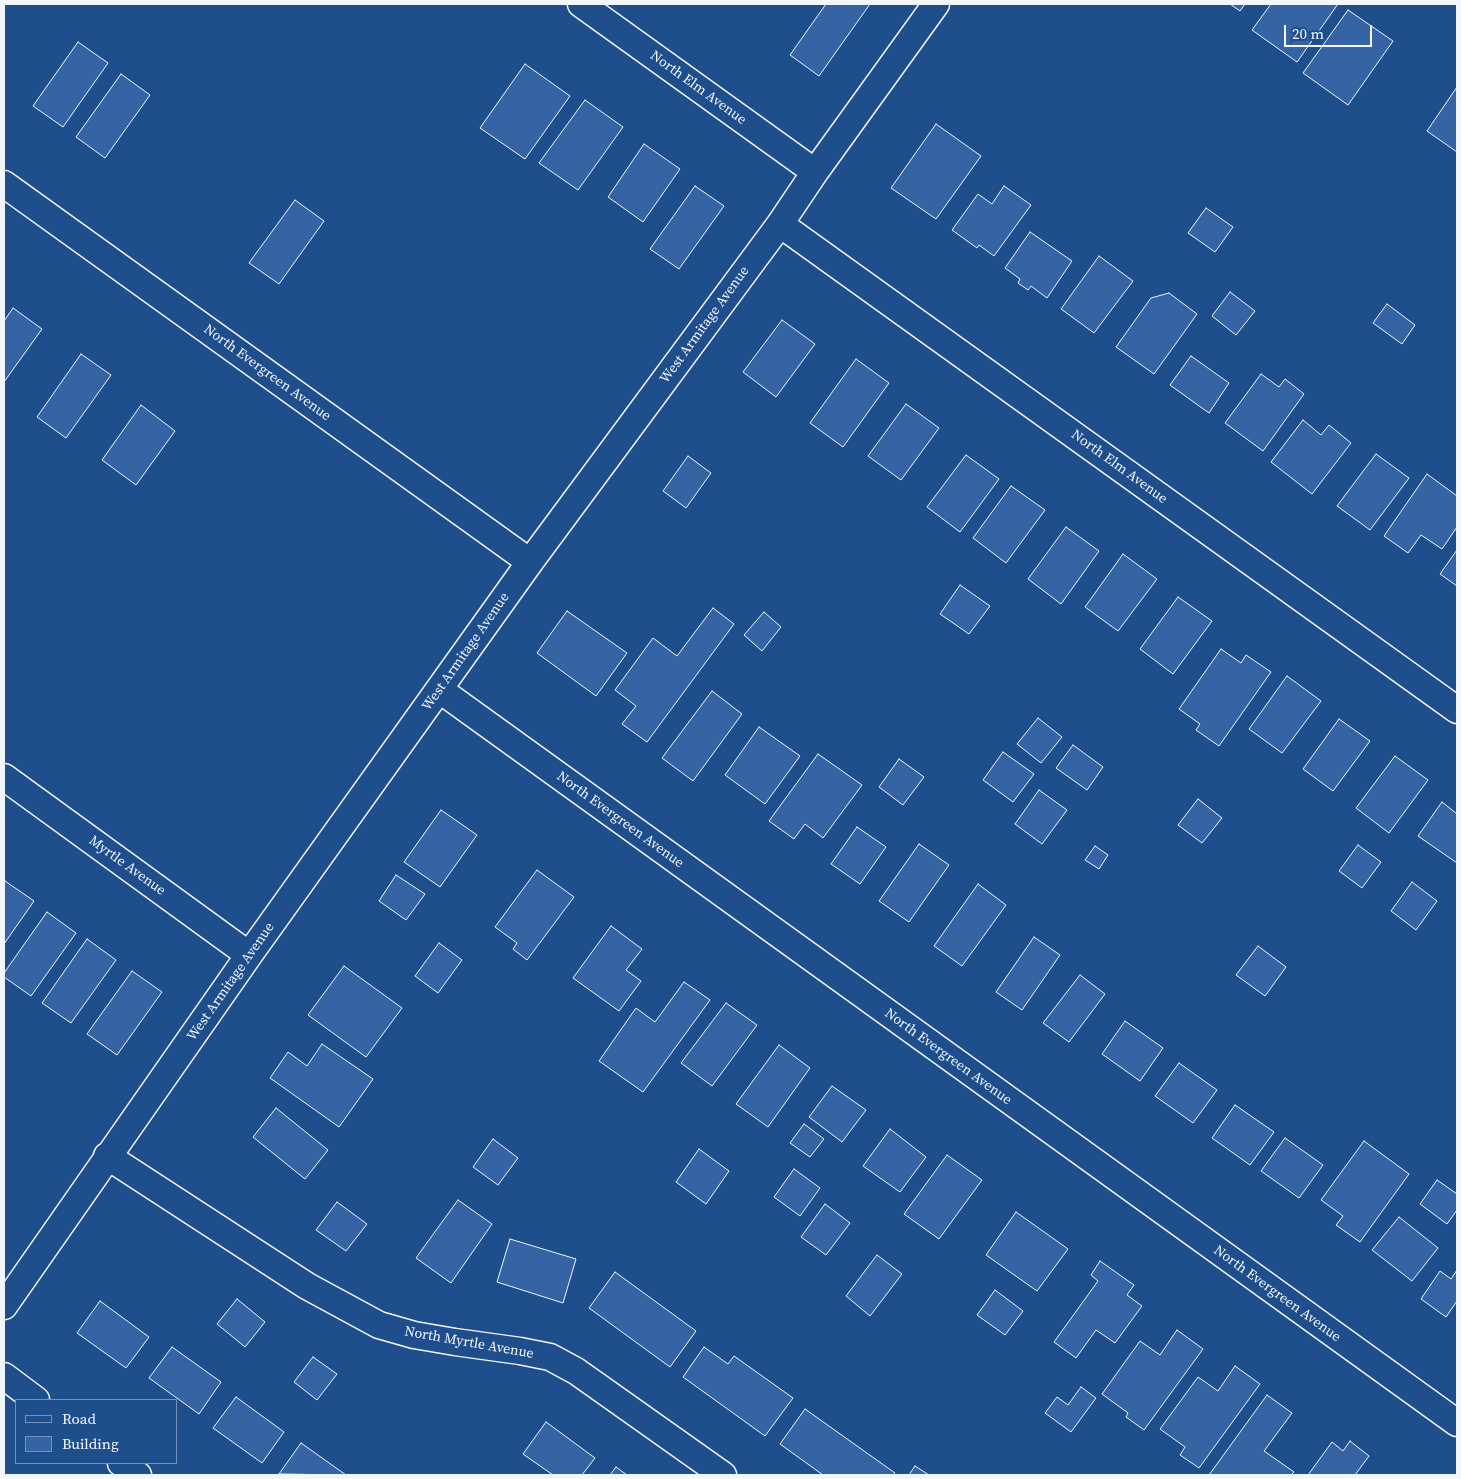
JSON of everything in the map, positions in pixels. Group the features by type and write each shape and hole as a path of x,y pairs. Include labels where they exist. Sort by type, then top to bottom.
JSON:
{"street":[{"name":"North Elm Avenue","path":"581,4 815,172"},
{"name":"West Armitage Avenue","path":"4,1306 249,955 530,562 780,224 815,172 936,4"},
{"name":"North Evergreen Avenue","path":"4,184 530,562"},
{"name":"North Elm Avenue","path":"780,224 1457,710"},
{"name":"North Evergreen Avenue","path":"440,690 1457,1423"},
{"name":"Myrtle Avenue","path":"4,777 249,955"},
{"name":"North Myrtle Avenue","path":"107,1156 308,1286 379,1325 423,1336 520,1351 550,1358 576,1371 723,1475"},
{"path":"4,1376 35,1399"},
{"path":"122,1464 138,1475"}],"building":[{"path":"826,4 870,4 819,76 790,55"},
{"path":"1230,4 1245,4 1240,11"},
{"path":"1271,4 1338,4 1297,62 1252,30"},
{"path":"1348,10 1393,41 1348,105 1303,73"},
{"path":"78,42 108,63 63,127 33,106"},
{"path":"525,64 570,96 525,159 480,128"},
{"path":"121,74 150,95 105,158 76,137"},
{"path":"1457,87 1457,152 1427,131"},
{"path":"585,100 623,127 578,190 539,163"},
{"path":"936,124 981,156 936,219 891,188"},
{"path":"644,144 680,169 643,222 608,197"},
{"path":"695,186 724,206 679,269 650,249"},
{"path":"1004,186 1031,205 994,256 979,245 977,248 952,230 978,194 992,204"},
{"path":"295,200 324,221 279,284 249,263"},
{"path":"1206,208 1233,227 1215,252 1188,233"},
{"path":"1030,232 1072,261 1047,298 1031,286 1028,290 1018,283 1020,279 1005,268"},
{"path":"1099,256 1133,281 1094,333 1061,309"},
{"path":"1230,292 1255,311 1236,335 1212,316"},
{"path":"1169,293 1197,314 1154,374 1116,347 1151,298"},
{"path":"1387,304 1415,325 1402,344 1373,323"},
{"path":"13,308 42,329 4,382 4,321"},
{"path":"782,320 815,344 776,397 743,372"},
{"path":"81,354 111,375 66,438 37,417"},
{"path":"1191,356 1229,383 1209,413 1170,385"},
{"path":"856,359 889,383 843,447 810,423"},
{"path":"1261,374 1279,387 1285,379 1304,394 1263,451 1225,423"},
{"path":"906,404 939,428 901,480 868,456"},
{"path":"141,405 175,431 136,485 102,460"},
{"path":"1303,420 1321,435 1329,425 1351,443 1312,494 1271,462"},
{"path":"1376,454 1409,478 1370,530 1337,506"},
{"path":"966,455 999,479 960,532 927,507"},
{"path":"688,456 711,473 686,508 663,491"},
{"path":"1427,474 1457,496 1457,527 1442,549 1421,535 1408,553 1384,536"},
{"path":"1011,486 1045,510 1006,563 973,538"},
{"path":"1066,527 1099,551 1061,604 1028,579"},
{"path":"1457,550 1457,586 1440,574"},
{"path":"1123,554 1157,579 1118,631 1085,607"},
{"path":"960,585 990,606 969,634 940,614"},
{"path":"1178,597 1212,621 1173,674 1140,649"},
{"path":"713,608 734,624 647,742 622,724 636,706 615,690 653,638 677,656"},
{"path":"567,611 627,653 596,696 537,653"},
{"path":"764,612 781,627 762,651 744,635"},
{"path":"1221,649 1241,663 1246,655 1271,672 1219,746 1196,730 1200,724 1179,709"},
{"path":"1287,676 1321,701 1282,753 1249,729"},
{"path":"712,691 742,714 693,781 662,758"},
{"path":"1038,718 1062,737 1041,763 1017,744"},
{"path":"1339,719 1370,741 1333,791 1303,769"},
{"path":"759,727 800,756 765,804 725,775"},
{"path":"1073,745 1103,767 1087,790 1056,768"},
{"path":"1003,752 1034,774 1013,802 983,780"},
{"path":"818,754 862,785 823,838 805,824 794,839 769,821"},
{"path":"1395,756 1428,780 1389,833 1356,808"},
{"path":"899,759 924,777 903,805 879,787"},
{"path":"1039,790 1067,810 1042,844 1015,824"},
{"path":"1198,799 1222,818 1202,843 1178,825"},
{"path":"1442,802 1457,814 1457,863 1418,836"},
{"path":"441,810 477,835 440,887 404,862"},
{"path":"857,827 886,847 860,884 831,864"},
{"path":"919,844 949,865 909,922 879,901"},
{"path":"1358,845 1381,862 1362,888 1339,871"},
{"path":"1095,846 1108,855 1099,869 1085,860"},
{"path":"537,870 574,897 527,960 513,949 517,943 495,927"},
{"path":"396,875 425,894 406,920 379,901"},
{"path":"5,881 34,901 4,944 4,883"},
{"path":"1412,882 1437,901 1416,930 1391,911"},
{"path":"978,884 1006,905 962,966 934,946"},
{"path":"47,912 76,933 31,996 4,977 4,973"},
{"path":"611,926 642,949 626,970 641,981 619,1011 573,978"},
{"path":"1034,937 1060,955 1022,1010 996,992"},
{"path":"87,939 116,960 71,1023 42,1003"},
{"path":"439,943 462,960 438,993 415,976"},
{"path":"1258,946 1286,967 1265,996 1236,975"},
{"path":"344,966 402,1008 366,1057 308,1015"},
{"path":"132,971 162,992 117,1055 87,1034"},
{"path":"1080,975 1105,994 1069,1042 1043,1023"},
{"path":"684,982 710,1000 643,1092 599,1061 636,1008 655,1022"},
{"path":"726,1003 757,1025 712,1086 681,1063"},
{"path":"1125,1021 1163,1048 1140,1081 1102,1054"},
{"path":"322,1044 373,1079 339,1127 270,1078 288,1052 307,1066"},
{"path":"779,1045 810,1068 768,1127 736,1104"},
{"path":"1179,1063 1217,1090 1193,1123 1155,1096"},
{"path":"832,1086 866,1110 842,1142 809,1117"},
{"path":"1235,1105 1274,1132 1250,1165 1212,1138"},
{"path":"276,1108 328,1150 305,1179 253,1137"},
{"path":"804,1124 824,1139 810,1157 790,1143"},
{"path":"890,1129 926,1157 900,1192 863,1166"},
{"path":"1285,1138 1323,1165 1299,1198 1261,1171"},
{"path":"493,1139 518,1158 498,1185 473,1167"},
{"path":"1364,1141 1409,1174 1360,1242 1336,1225 1343,1216 1321,1200"},
{"path":"699,1149 729,1171 706,1204 676,1182"},
{"path":"947,1155 982,1180 939,1239 904,1214"},
{"path":"794,1169 820,1188 800,1216 774,1197"},
{"path":"1437,1180 1457,1194 1457,1210 1447,1224 1420,1204"},
{"path":"458,1200 492,1224 451,1283 416,1258"},
{"path":"337,1202 367,1224 346,1251 316,1230"},
{"path":"825,1204 850,1223 826,1255 801,1237"},
{"path":"1016,1212 1068,1249 1037,1291 986,1255"},
{"path":"1399,1217 1438,1248 1412,1281 1372,1250"},
{"path":"510,1239 576,1259 563,1303 497,1282"},
{"path":"877,1255 902,1274 870,1316 846,1296"},
{"path":"1100,1261 1134,1285 1127,1295 1142,1306 1115,1343 1096,1330 1076,1358 1054,1342 1098,1281 1091,1275"},
{"path":"1457,1270 1457,1301 1446,1317 1421,1299 1440,1271 1451,1279"},
{"path":"615,1272 696,1331 670,1367 589,1308"},
{"path":"995,1290 1023,1311 1005,1335 977,1315"},
{"path":"237,1299 265,1322 245,1347 217,1324"},
{"path":"100,1301 149,1337 126,1368 77,1333"},
{"path":"1177,1330 1203,1349 1144,1430 1126,1417 1128,1413 1102,1394 1140,1341 1160,1355"},
{"path":"172,1347 221,1382 199,1414 149,1378"},
{"path":"704,1347 728,1364 734,1356 793,1398 765,1436 683,1377"},
{"path":"313,1357 337,1374 317,1400 294,1382"},
{"path":"1235,1366 1260,1384 1199,1468 1180,1455 1185,1447 1160,1429 1198,1377 1218,1391"},
{"path":"1081,1387 1096,1398 1071,1432 1045,1413 1057,1397 1068,1405"},
{"path":"1267,1395 1292,1413 1264,1451 1294,1472 1291,1475 1209,1475"},
{"path":"236,1397 284,1432 262,1463 213,1428"},
{"path":"805,1409 895,1473 893,1475 823,1475 780,1444"},
{"path":"546,1422 595,1458 582,1475 553,1475 523,1454"},
{"path":"1350,1441 1369,1456 1355,1475 1308,1475 1332,1442 1343,1451"},
{"path":"301,1443 346,1475 279,1474"},
{"path":"915,1466 929,1475 909,1475"},
{"path":"616,1467 627,1475 610,1475"}]}
